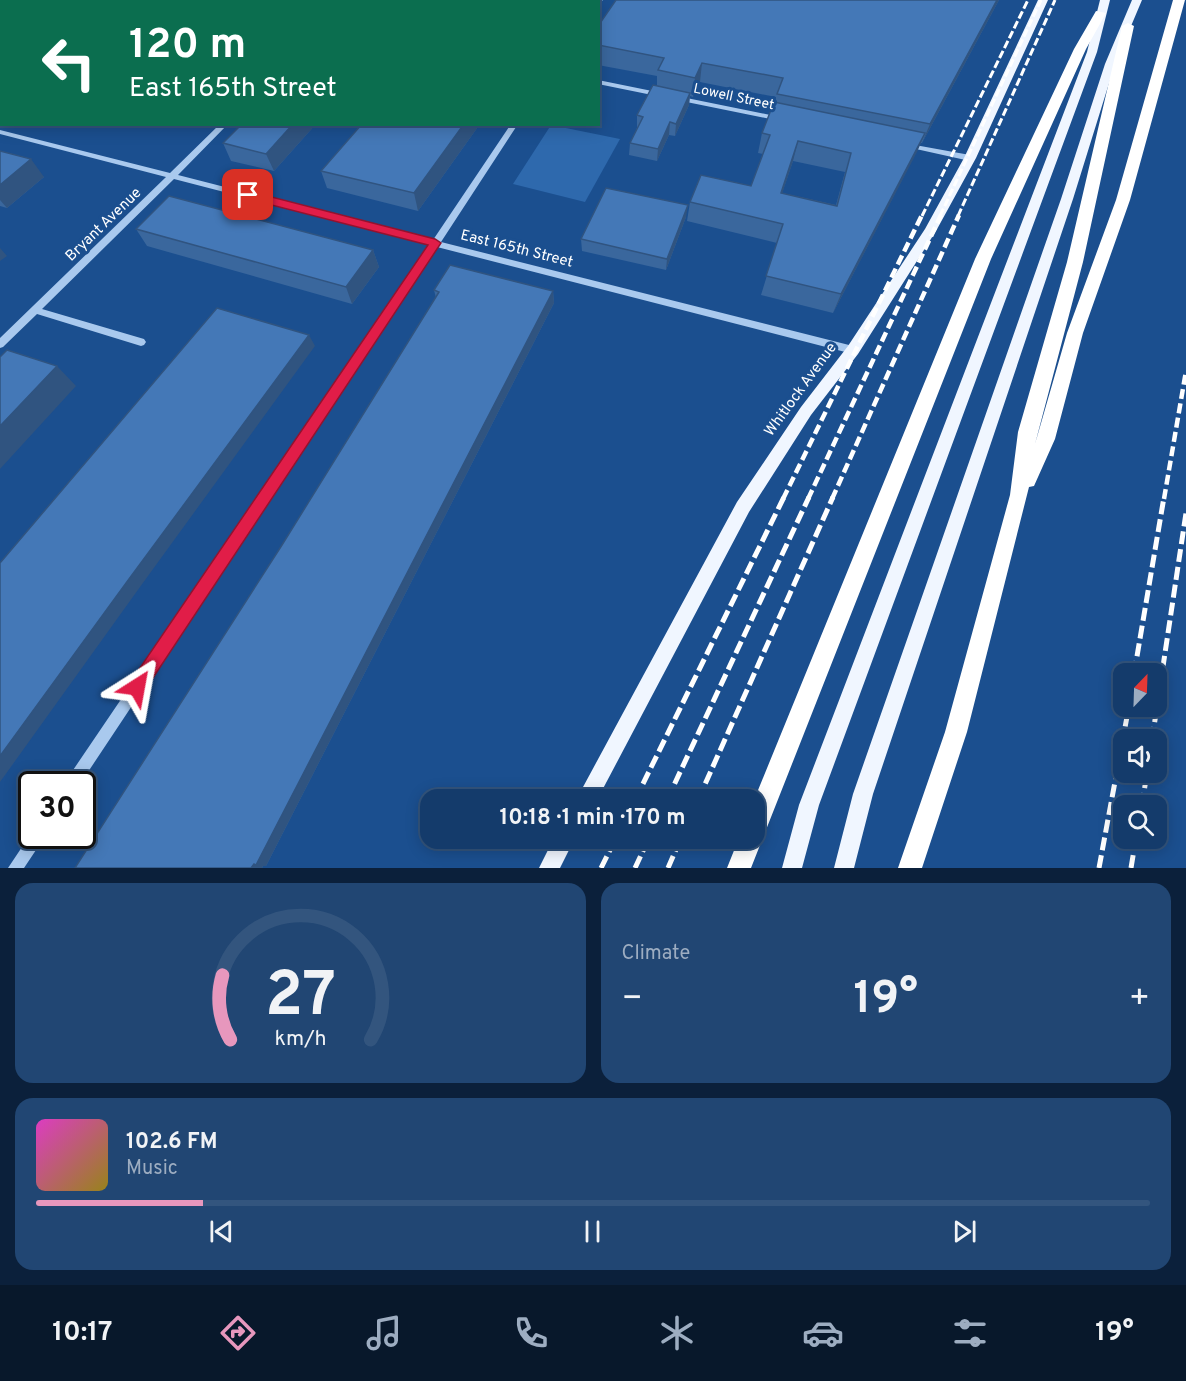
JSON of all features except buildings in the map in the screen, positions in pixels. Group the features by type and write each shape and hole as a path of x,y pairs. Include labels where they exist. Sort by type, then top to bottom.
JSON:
{"highway":[{"path":"1019,495 1046,439 1085,302 1129,182 1179,0"},
{"path":"765,802 983,259 1102,6"},
{"path":"910,868 936,795 974,671 1019,495 1027,432 1075,262 1128,26"},
{"path":"739,868 747,849"}],"main road":[{"name":"Whitlock Avenue","path":"592,789 743,507 806,411 853,350 920,248 970,158 1043,0"},
{"path":"844,868 863,794 1067,199 1110,64 1128,26 1137,0"},
{"path":"792,868 800,833 822,772 1092,52 1102,6"},
{"path":"549,868 559,849"}],"street":[{"name":"Lowell Street","path":"600,82 784,120"},
{"name":"Bryant Avenue","path":"0,344 223,126"},
{"path":"81,771 514,126"},
{"name":"East 165th Street","path":"0,132 853,350"},
{"path":"900,144 970,158"},
{"path":"35,310 141,342"},
{"path":"15,868 28,849"}],"shaded area":[{"path":"550,126 620,139 585,202 513,184"}],"railway":[{"path":"922,216 1028,0"},
{"path":"940,216 1041,0"},
{"path":"958,216 1055,0"},
{"path":"783,499 922,215"},
{"path":"808,499 941,215"},
{"path":"832,499 959,215"},
{"path":"1164,499 1186,371"},
{"path":"640,789 784,497"},
{"path":"672,789 809,497"},
{"path":"703,789 833,497"},
{"path":"1136,663 1164,497"},
{"path":"1154,729 1186,513"},
{"path":"1099,868 1127,717"},
{"path":"1144,795 1145,783"},
{"path":"601,868 610,849"},
{"path":"635,868 644,849"},
{"path":"668,868 676,849"},
{"path":"1131,868 1134,849"}],"route":[{"path":"137,687 435,243 248,195"}]}
